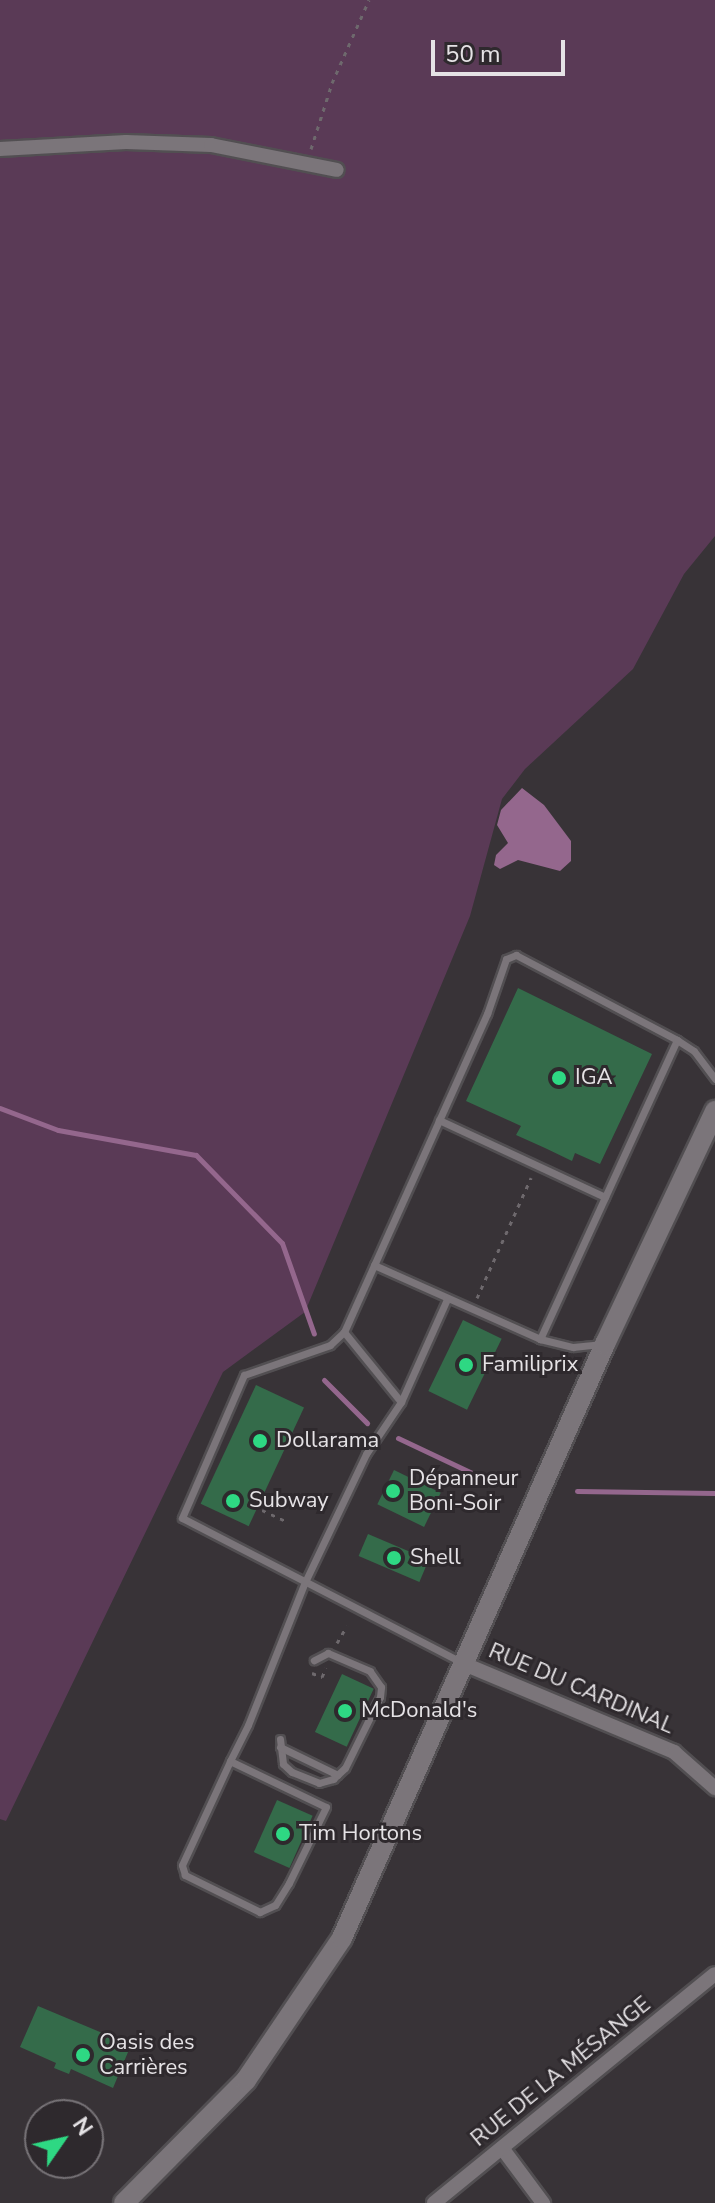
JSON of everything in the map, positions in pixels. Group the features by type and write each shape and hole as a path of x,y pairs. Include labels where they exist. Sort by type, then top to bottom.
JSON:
{"main road":[{"path":"124,2203 246,2080 312,1988 342,1938 605,1344 715,1111"}],"street":[{"path":"0,149 126,142 211,145 337,170"},
{"name":"RUE DU CARDINAL","path":"464,1664 660,1745 712,1778"},
{"name":"RUE DE LA MÉSANGE","path":"434,2203 715,1974"},
{"path":"502,2148 543,2203"}],"lane":[{"path":"464,1664 182,1518 244,1375 330,1345 344,1332 487,1014 496,979 511,956 677,1040 694,1051 715,1079"},
{"path":"540,1339 677,1040"},
{"path":"439,1120 605,1197"},
{"path":"374,1265 471,1311 540,1339 573,1347 605,1344"},
{"path":"230,1761 326,1809 275,1905 260,1912 185,1875 182,1865 230,1761 305,1582 366,1454 401,1402 447,1299"},
{"path":"344,1332 401,1402"},
{"path":"314,1660 328,1653 370,1671 381,1687 339,1775 319,1783 303,1777 283,1764 280,1743 339,1775"}],"path":[{"path":"306,164 332,83 369,0"},
{"path":"471,1311 531,1178"},
{"path":"262,1510 288,1522"},
{"path":"341,1633 347,1626"}],"shaded area":[{"path":"0,0 715,0 715,536 684,574 633,669 525,769 502,799 470,916 305,1312 223,1372 6,1821 0,1819"},
{"path":"522,788 544,805 571,841 571,861 560,871 518,860 500,869 494,865 496,855 508,843 497,825 501,810"}],"building":[{"name":"IGA","path":"518,988 652,1054 600,1164 575,1153 572,1161 516,1135 521,1126 466,1101"},
{"name":"Familiprix","path":"463,1320 502,1339 467,1410 428,1391"},
{"name":"Dollarama","path":"256,1385 304,1407 249,1526 201,1504"},
{"path":"394,1470 441,1493 424,1527 377,1504"},
{"name":"Shell","path":"368,1534 429,1560 419,1582 359,1556"},
{"name":"McDonald's","path":"342,1674 374,1689 347,1747 315,1732"},
{"name":"Tim Hortons","path":"277,1800 313,1816 289,1868 254,1852"},
{"name":"Oasis des Carrières","path":"38,2006 131,2045 113,2088 71,2069 69,2074 54,2068 56,2063 20,2047"}],"waterway":[{"path":"0,1108 58,1130 196,1155 282,1243 314,1334"},
{"path":"324,1380 367,1423"},
{"path":"398,1438 491,1482"},
{"path":"577,1491 715,1493"}],"place":[{"name":"IGA","path":"559,1078"},
{"name":"Familiprix","path":"466,1365"},
{"name":"Dollarama","path":"260,1441"},
{"name":"Dépanneur Boni-Soir","path":"393,1491"},
{"name":"Subway","path":"233,1501"},
{"name":"Shell","path":"394,1558"},
{"name":"McDonald's","path":"345,1711"},
{"name":"Tim Hortons","path":"283,1834"},
{"name":"Oasis des Carrières","path":"83,2055"}]}
